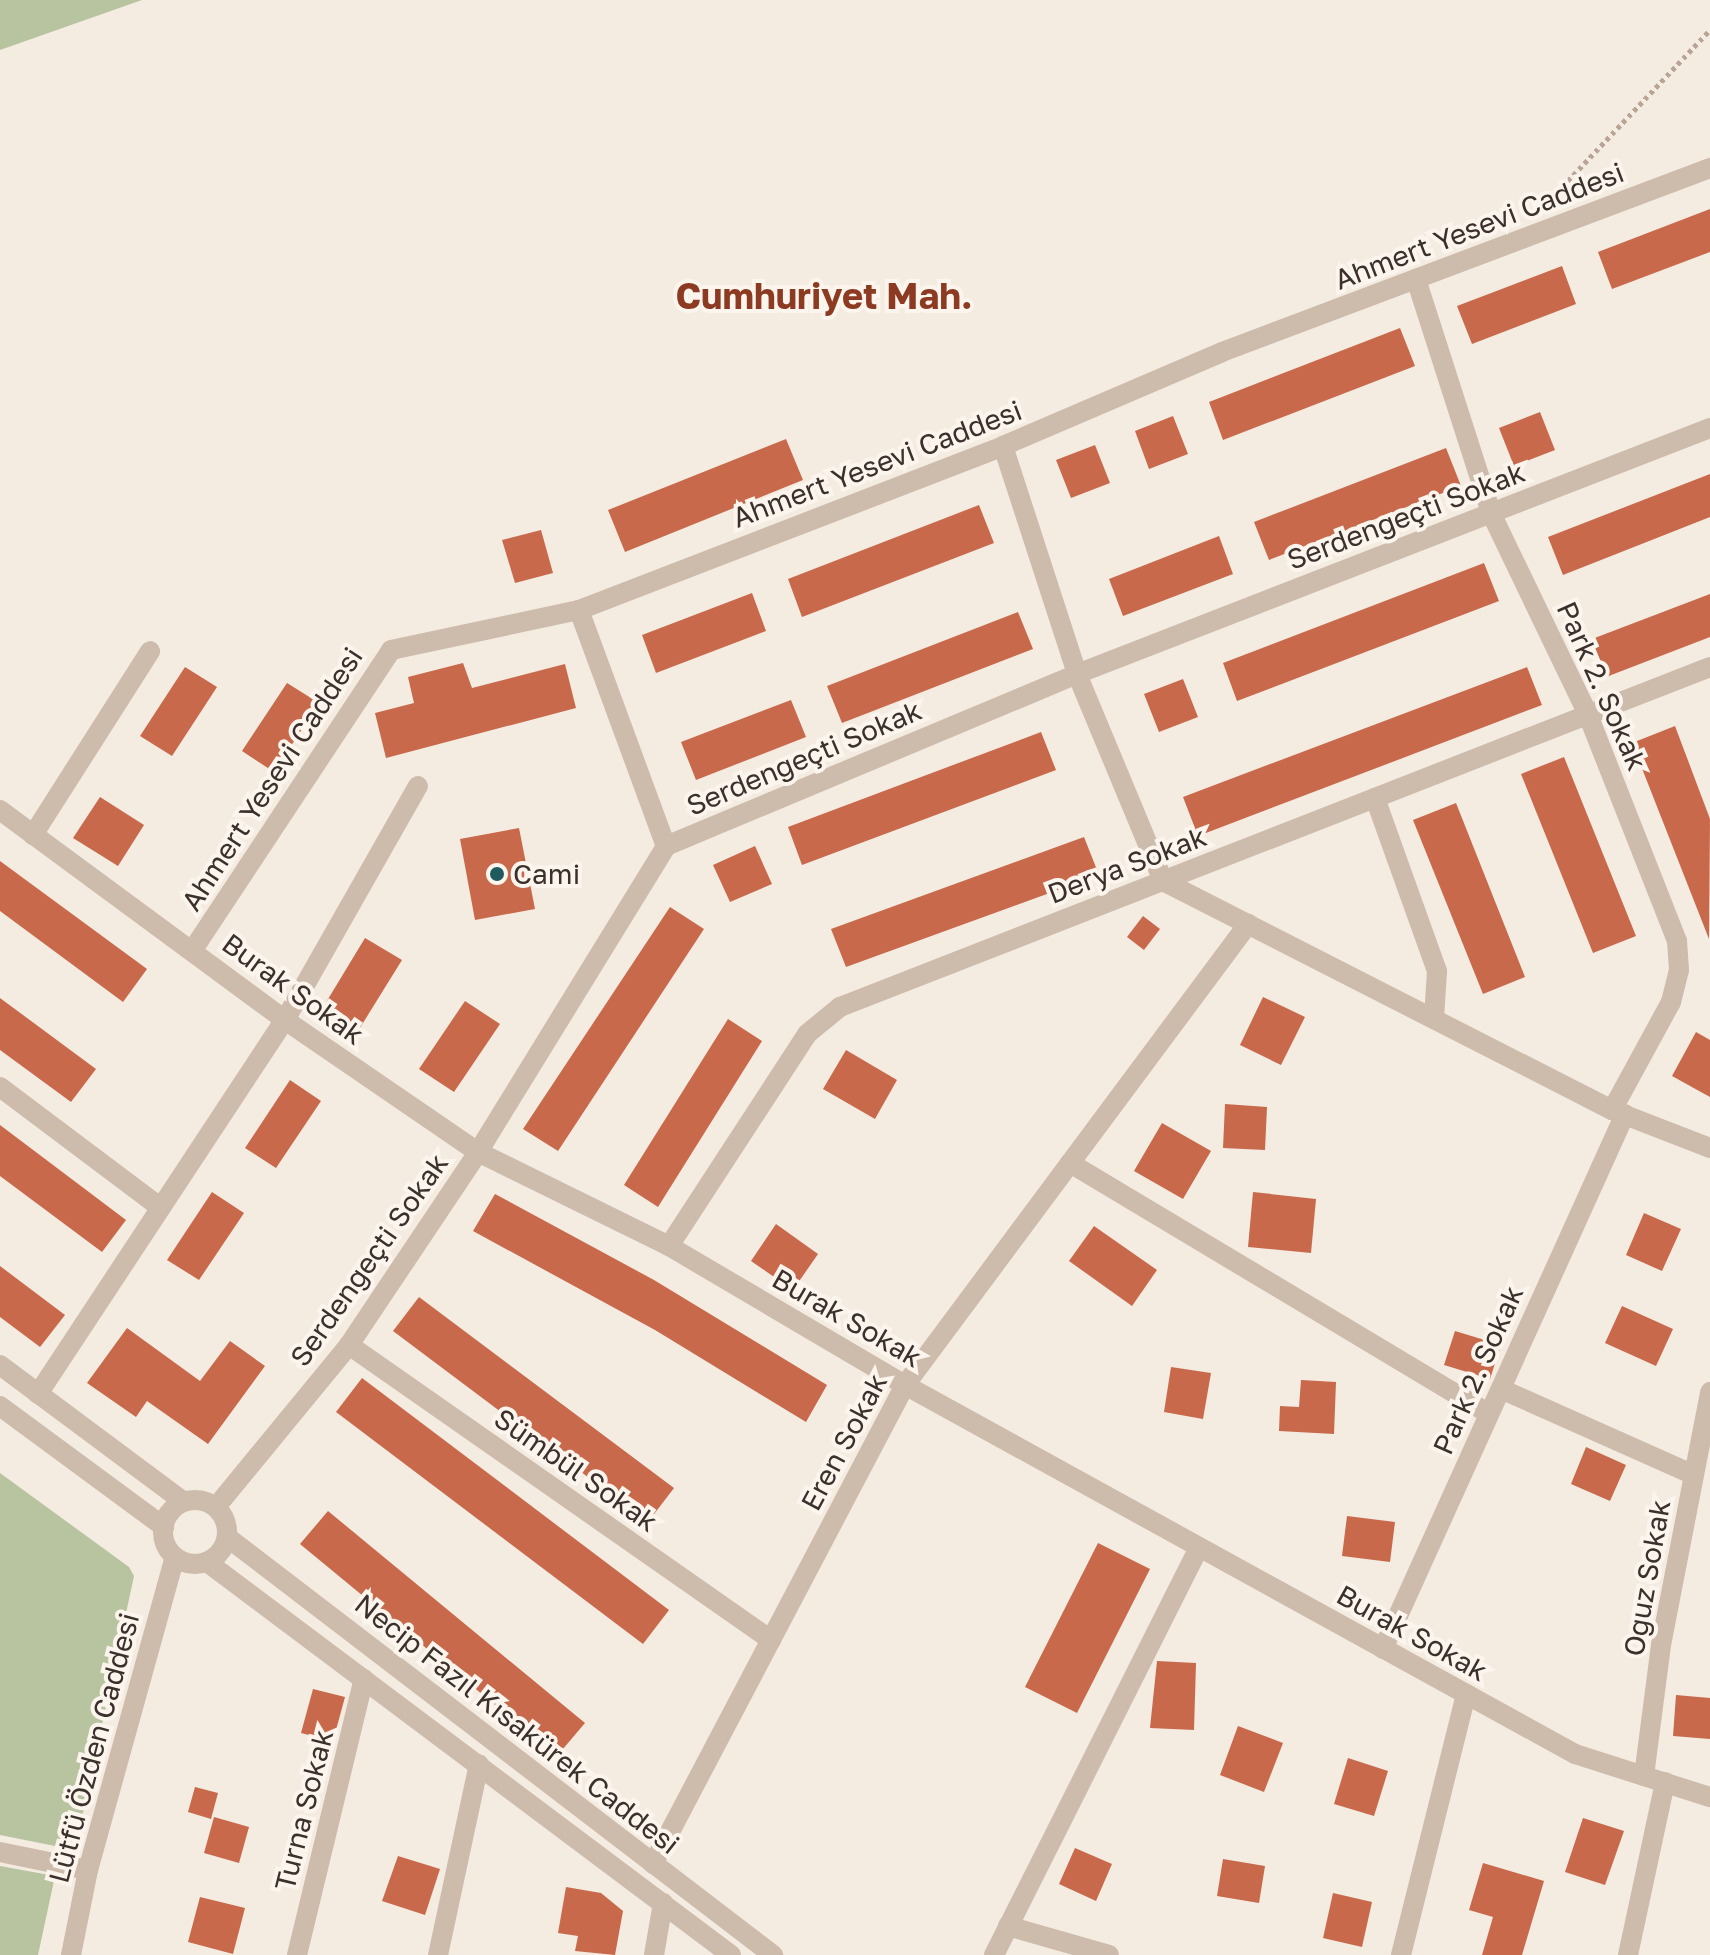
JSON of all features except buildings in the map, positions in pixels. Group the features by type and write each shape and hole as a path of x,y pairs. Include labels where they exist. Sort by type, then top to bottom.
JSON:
{"street":[{"name":"Ahmert Yesevi Caddesi","path":"192,951 391,650 579,610 1003,446 1222,352 1710,168"},
{"name":"Park 2. Sokak","path":"1383,1649 1501,1389 1618,1112 1671,1002 1679,956 1588,715 1491,513 1416,279"},
{"name":"Serdengeçti Sokak","path":"216,1507 349,1345 478,1152 666,846 1077,674 1710,428"},
{"path":"1003,446 1077,674 1163,881 1618,1112 1710,1148"},
{"path":"579,610 666,846"},
{"path":"33,835 150,651"},
{"name":"Derya Sokak","path":"669,1246 807,1034 826,1016 1710,667"},
{"path":"38,1394 285,1020 418,786"},
{"path":"1375,798 1437,971 1434,1019"},
{"name":"Burak Sokak","path":"0,810 285,1020 478,1152 669,1246 905,1385 1575,1754 1710,1797"},
{"name":"Eren Sokak","path":"653,1864 905,1385 1248,924"},
{"path":"0,1087 161,1208"},
{"path":"1070,1163 1489,1414"},
{"name":"Sümbül Sokak","path":"349,1345 771,1640"},
{"path":"0,1365 184,1502 216,1507 227,1537 207,1562 175,1557 164,1527 0,1406"},
{"path":"1501,1389 1694,1475"},
{"name":"Oğuz Sokak","path":"1644,1776 1661,1645 1710,1392"},
{"path":"164,1527 184,1502"},
{"name":"Necip Fazıl Kısakürek Caddesi","path":"227,1537 773,1955"},
{"path":"994,1955 1199,1548"},
{"name":"Lütfü Özden Caddesi","path":"71,1955 88,1870 175,1557"},
{"name":"Necip Fazıl Kısakürek Caddesi","path":"207,1562 731,1955"},
{"name":"Turna Sokak","path":"297,1955 364,1679"},
{"path":"1401,1955 1466,1694"},
{"path":"438,1955 479,1764"},
{"path":"1628,1955 1665,1782"},
{"path":"0,1852 88,1870"},
{"path":"654,1955 663,1903"},
{"path":"1008,1926 1109,1955"}],"path":[{"path":"1538,211 1710,30"}],"green space":[{"path":"0,0 142,0 0,50"},
{"path":"0,1473 129,1567 134,1576 75,1850 0,1835"},
{"path":"0,1866 55,1876 38,1955 0,1955"}],"place":[{"name":"Cami","path":"497,874"}],"district":[{"name":"Cumhuriyet Mah.","path":"824,296"}]}
